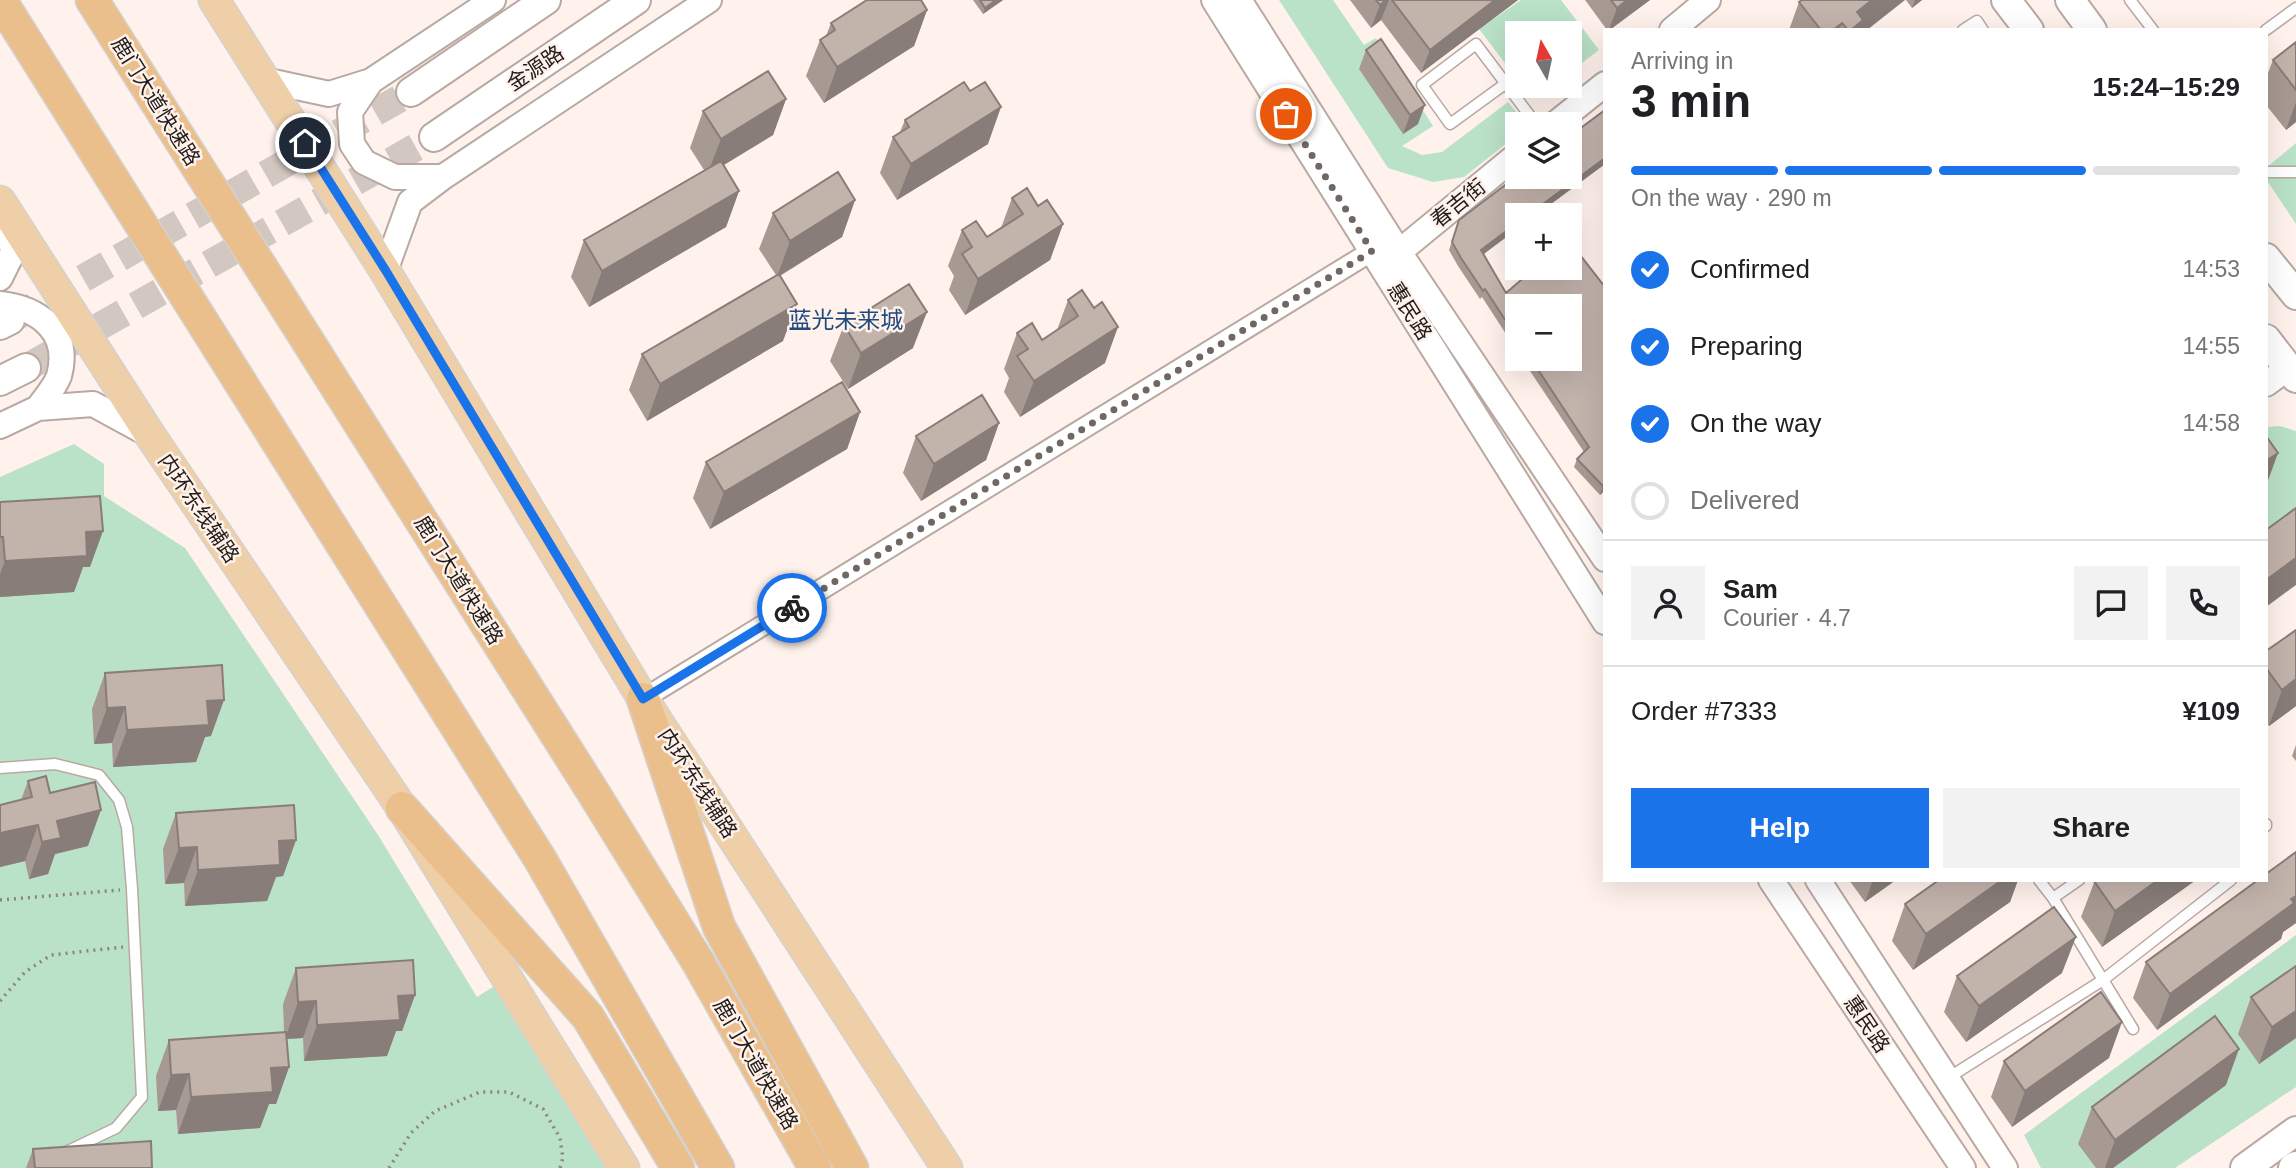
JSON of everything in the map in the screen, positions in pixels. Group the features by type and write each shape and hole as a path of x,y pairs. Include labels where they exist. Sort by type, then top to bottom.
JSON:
{"highway":[{"path":"0,0 540,859 718,1168"},
{"name":"鹿门大道快速路","path":"92,0 607,814 698,962 815,1168"},
{"path":"643,699 719,927 852,1168"},
{"path":"402,808 588,1017 678,1168"}],"main road":[{"name":"内环东线辅路","path":"214,0 386,271 643,699 947,1168"},
{"path":"411,92 545,0"},
{"name":"金源路","path":"435,136 636,0"},
{"path":"2006,0 2027,28"},
{"path":"2070,0 2091,28"},
{"name":"内环东线辅路","path":"2,204 150,435 402,808 624,1168"},
{"path":"2268,260 2296,295"},
{"path":"2268,343 2283,377"},
{"path":"0,381 26,368"},
{"path":"2245,1168 2296,1131"}],"street":[{"path":"264,80 329,94 371,81 493,0"},
{"path":"386,271 410,202 443,177 709,0"},
{"name":"惠民路","path":"1214,0 1603,619"},
{"name":"惠民路","path":"1239,0 1399,252 1603,556"},
{"path":"1674,28 1708,0"},
{"path":"371,81 350,112 352,144 364,162 395,177 443,177"},
{"path":"1570,112 1603,86"},
{"name":"春吉街","path":"1399,252 1505,165"},
{"path":"0,278 13,253 2,204"},
{"path":"643,699 1372,251"},
{"path":"4,316 20,306 47,322 62,348 58,377 38,408"},
{"path":"0,426 38,408 93,404 150,435"},
{"name":"惠民路","path":"1772,882 1964,1168"},
{"name":"惠民路","path":"1819,882 2005,1168"}],"lane":[{"path":"2130,0 2151,28"},
{"path":"2268,29 2296,8"},
{"path":"1967,28 1977,21 1982,28"},
{"path":"1476,44 1505,84 1450,124 1422,85 1476,44"},
{"path":"1516,98 1527,112"},
{"path":"2268,172 2296,172"},
{"path":"0,768 55,764 99,775 119,800 127,827 137,946 142,1097 116,1128 55,1157"},
{"path":"2041,882 2133,1029"},
{"path":"2053,898 2076,882"},
{"path":"1947,1079 2103,980 2228,882"}],"path":[{"path":"0,900 132,889"},
{"path":"0,1001 25,972 51,956 137,946"},
{"path":"389,1168 411,1133 435,1111 481,1092 509,1092 543,1109 560,1138 563,1158 560,1168"}],"green space":[{"path":"1279,0 1333,0 1364,45 1376,38 1433,126 1402,146 1422,155 1442,152 1508,102 1516,112 1505,112 1505,145 1464,177 1433,182 1388,168"},
{"path":"1521,0 1561,0 1577,21 1505,21 1505,63 1479,29"},
{"path":"1582,28 1599,50 1582,63"},
{"path":"2296,143 2296,224 2268,182 2268,166"},
{"path":"2280,426 2296,431 2296,510 2268,531 2268,427"},
{"path":"74,444 104,464 104,496 185,548 378,835 477,997 507,978 624,1168 0,1168 0,477"},
{"path":"2296,935 2296,1087 2175,1168 2041,1168 2024,1135"}],"building":[{"path":"867,0 921,0 927,10 837,67 820,40 835,30 831,23"},
{"path":"980,0 996,0 985,8"},
{"path":"1392,0 1495,0 1430,50"},
{"path":"1611,0 1627,0 1617,8"},
{"path":"1872,0 1857,12 1863,20 1853,28 1846,28 1842,23 1836,28 1819,28 1799,2"},
{"path":"1381,39 1425,105 1410,115 1366,50"},
{"path":"2296,42 2296,90 2273,60"},
{"path":"768,71 786,99 721,139 703,111"},
{"path":"964,82 970,91 985,82 1001,107 911,164 893,137 909,127 905,120"},
{"path":"1603,111 1603,159 1582,175 1582,127"},
{"path":"721,161 739,191 602,271 584,240"},
{"path":"838,172 855,200 790,241 773,213"},
{"path":"1505,185 1505,189 1563,189 1544,203 1505,203 1505,232 1481,250 1506,293 1521,280 1582,280 1582,257 1603,284 1603,486 1577,459 1589,447 1539,371 1582,371 1582,294 1505,294 1505,320 1452,242 1459,220"},
{"path":"1027,188 1038,206 1047,200 1063,224 978,279 962,254 972,247 962,230 976,221 987,237 1023,214 1012,198"},
{"path":"779,274 797,304 660,384 642,354"},
{"path":"909,284 927,312 861,353 844,325"},
{"path":"1082,290 1094,308 1102,302 1118,327 1034,381 1017,356 1028,349 1017,333 1032,323 1042,340 1078,316 1068,300"},
{"path":"842,382 860,412 724,492 706,462"},
{"path":"982,395 999,423 934,464 916,436"},
{"path":"2268,439 2278,453 2268,460"},
{"path":"100,496 103,531 86,532 87,556 5,561 3,537 0,537 0,502"},
{"path":"2296,508 2296,558 2268,579 2268,529"},
{"path":"2296,630 2296,679 2282,690 2268,671 2268,650"},
{"path":"222,665 224,700 207,701 209,725 127,730 125,707 107,708 105,673"},
{"path":"46,776 50,793 95,782 101,810 57,821 61,838 42,842 38,825 0,833 0,805 32,797 28,781"},
{"path":"294,805 296,840 279,841 280,865 198,870 197,847 179,848 176,813"},
{"path":"2296,852 2296,896 2291,899 2294,903 2170,994 2146,962 2255,882 2268,882 2268,873"},
{"path":"1936,882 1999,882 1926,934 1905,904"},
{"path":"2095,882 2155,882 2115,911"},
{"path":"2054,907 2076,937 1979,1006 1957,976"},
{"path":"413,960 415,995 398,996 400,1020 317,1025 316,1001 298,1002 296,968"},
{"path":"2296,966 2296,1011 2272,1027 2251,997"},
{"path":"2101,992 2122,1022 2025,1091 2004,1061"},
{"path":"2215,1016 2239,1049 2115,1140 2092,1107"},
{"path":"286,1032 289,1067 271,1068 273,1092 191,1097 189,1074 171,1075 169,1040"},
{"path":"151,1141 152,1168 35,1168 33,1149"}],"tunnel":[{"path":"10,320 411,92"},
{"path":"26,368 434,137"}],"way so far":[{"path":"792,608 1372,251 1286,114"}],"district":[{"name":"蓝光未来城","path":"846,320"}],"route":[{"path":"305,143 386,271 643,699 792,608"}]}
